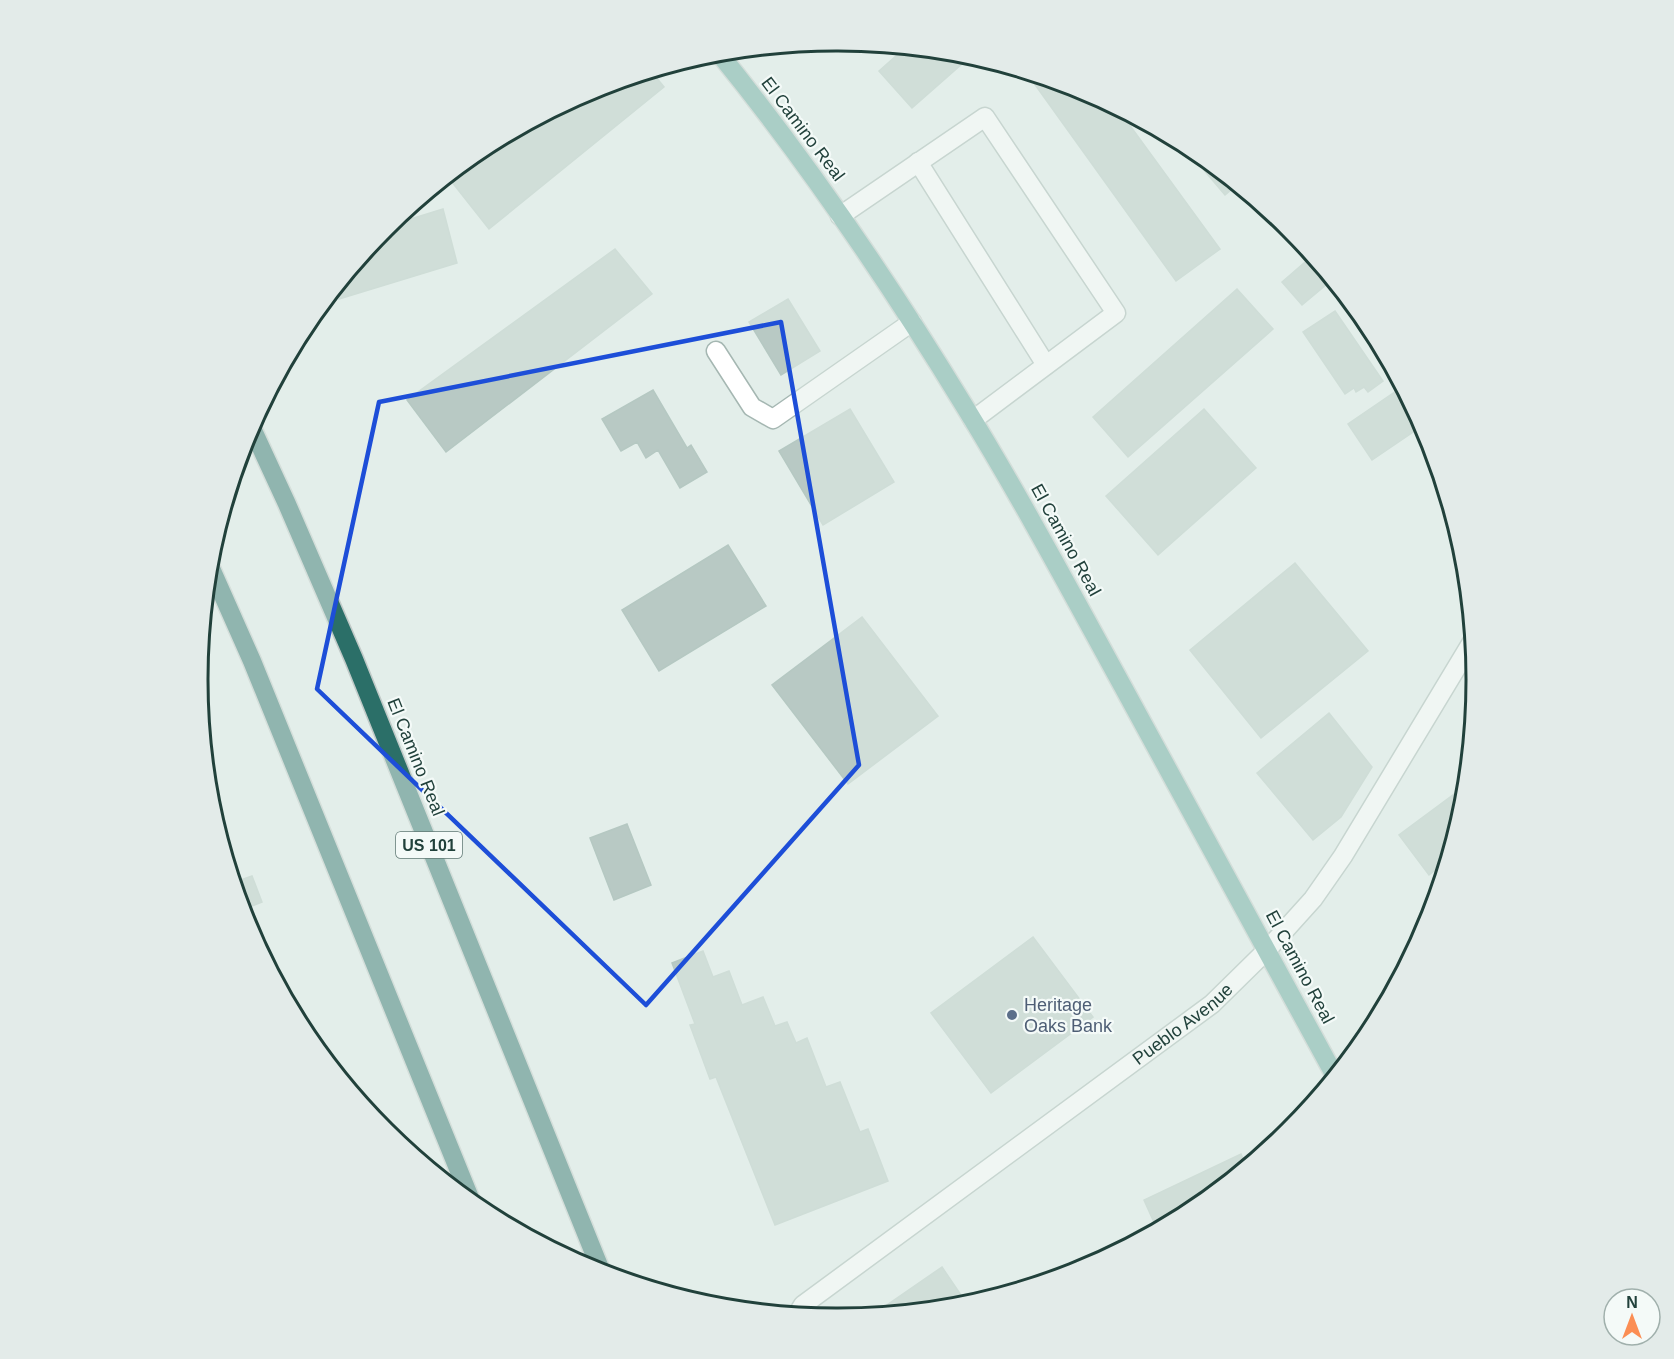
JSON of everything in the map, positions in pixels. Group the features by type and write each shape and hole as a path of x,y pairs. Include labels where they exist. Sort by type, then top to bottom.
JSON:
{"highway":[{"name":"El Camino Real","path":"256,438 354,659 597,1260"},
{"path":"217,581 252,661 465,1186"}],"main road":[{"name":"El Camino Real","path":"725,61 784,137 840,216 912,322 973,420 1051,556 1331,1068"}],"street":[{"path":"840,216 985,117 1116,313 973,420"},
{"path":"918,162 1046,365"},
{"path":"716,351 752,407 773,419 912,322"},
{"name":"Pueblo Avenue","path":"802,1307 1212,1004 1267,950 1313,898 1343,856 1465,654"}],"highlighted area":[{"path":"781,322 859,765 646,1005 317,689 379,402"}],"building":[{"path":"898,54 962,64 912,108 879,71"},
{"path":"656,77 664,87 489,229 452,182 523,135 559,116 596,99"},
{"path":"1033,82 1078,99 1128,123 1220,249 1176,281"},
{"path":"1203,169 1231,190 1225,195"},
{"path":"443,209 457,263 339,299 338,297 364,265 410,219"},
{"path":"615,249 652,294 446,452 407,400"},
{"path":"1306,261 1326,285 1302,305 1282,282"},
{"path":"1237,289 1273,329 1128,457 1093,417"},
{"path":"788,299 820,351 781,375 749,322"},
{"path":"1335,311 1383,381 1368,392 1364,387 1356,392 1354,388 1345,394 1303,332"},
{"path":"653,390 687,448 691,445 707,472 680,488 658,450 646,458 637,442 621,451 602,419"},
{"path":"1395,392 1414,431 1372,460 1348,424"},
{"path":"850,409 894,482 823,525 779,451"},
{"path":"1204,409 1256,468 1158,555 1106,496"},
{"path":"728,545 766,606 659,671 622,610"},
{"path":"1295,563 1368,651 1261,738 1190,650"},
{"path":"862,617 938,716 848,784 772,685"},
{"path":"1329,713 1372,767 1341,817 1313,840 1257,773"},
{"path":"1454,794 1436,870 1429,875 1399,835"},
{"path":"627,824 651,885 614,900 590,838"},
{"path":"252,876 262,902 251,906 241,880"},
{"name":"Heritage Oaks Bank","path":"1033,937 1093,1017 991,1093 931,1013"},
{"path":"703,951 713,977 729,971 742,1005 763,997 775,1026 787,1022 796,1043 807,1038 826,1087 840,1082 860,1132 868,1129 888,1181 775,1225 716,1077 710,1079 690,1025 695,1024 672,963"},
{"path":"1241,1154 1243,1159 1220,1178 1154,1222 1144,1200"},
{"path":"942,1267 961,1296 919,1303 887,1305"}],"place":[{"name":"Heritage Oaks Bank","path":"1012,1015"}]}
